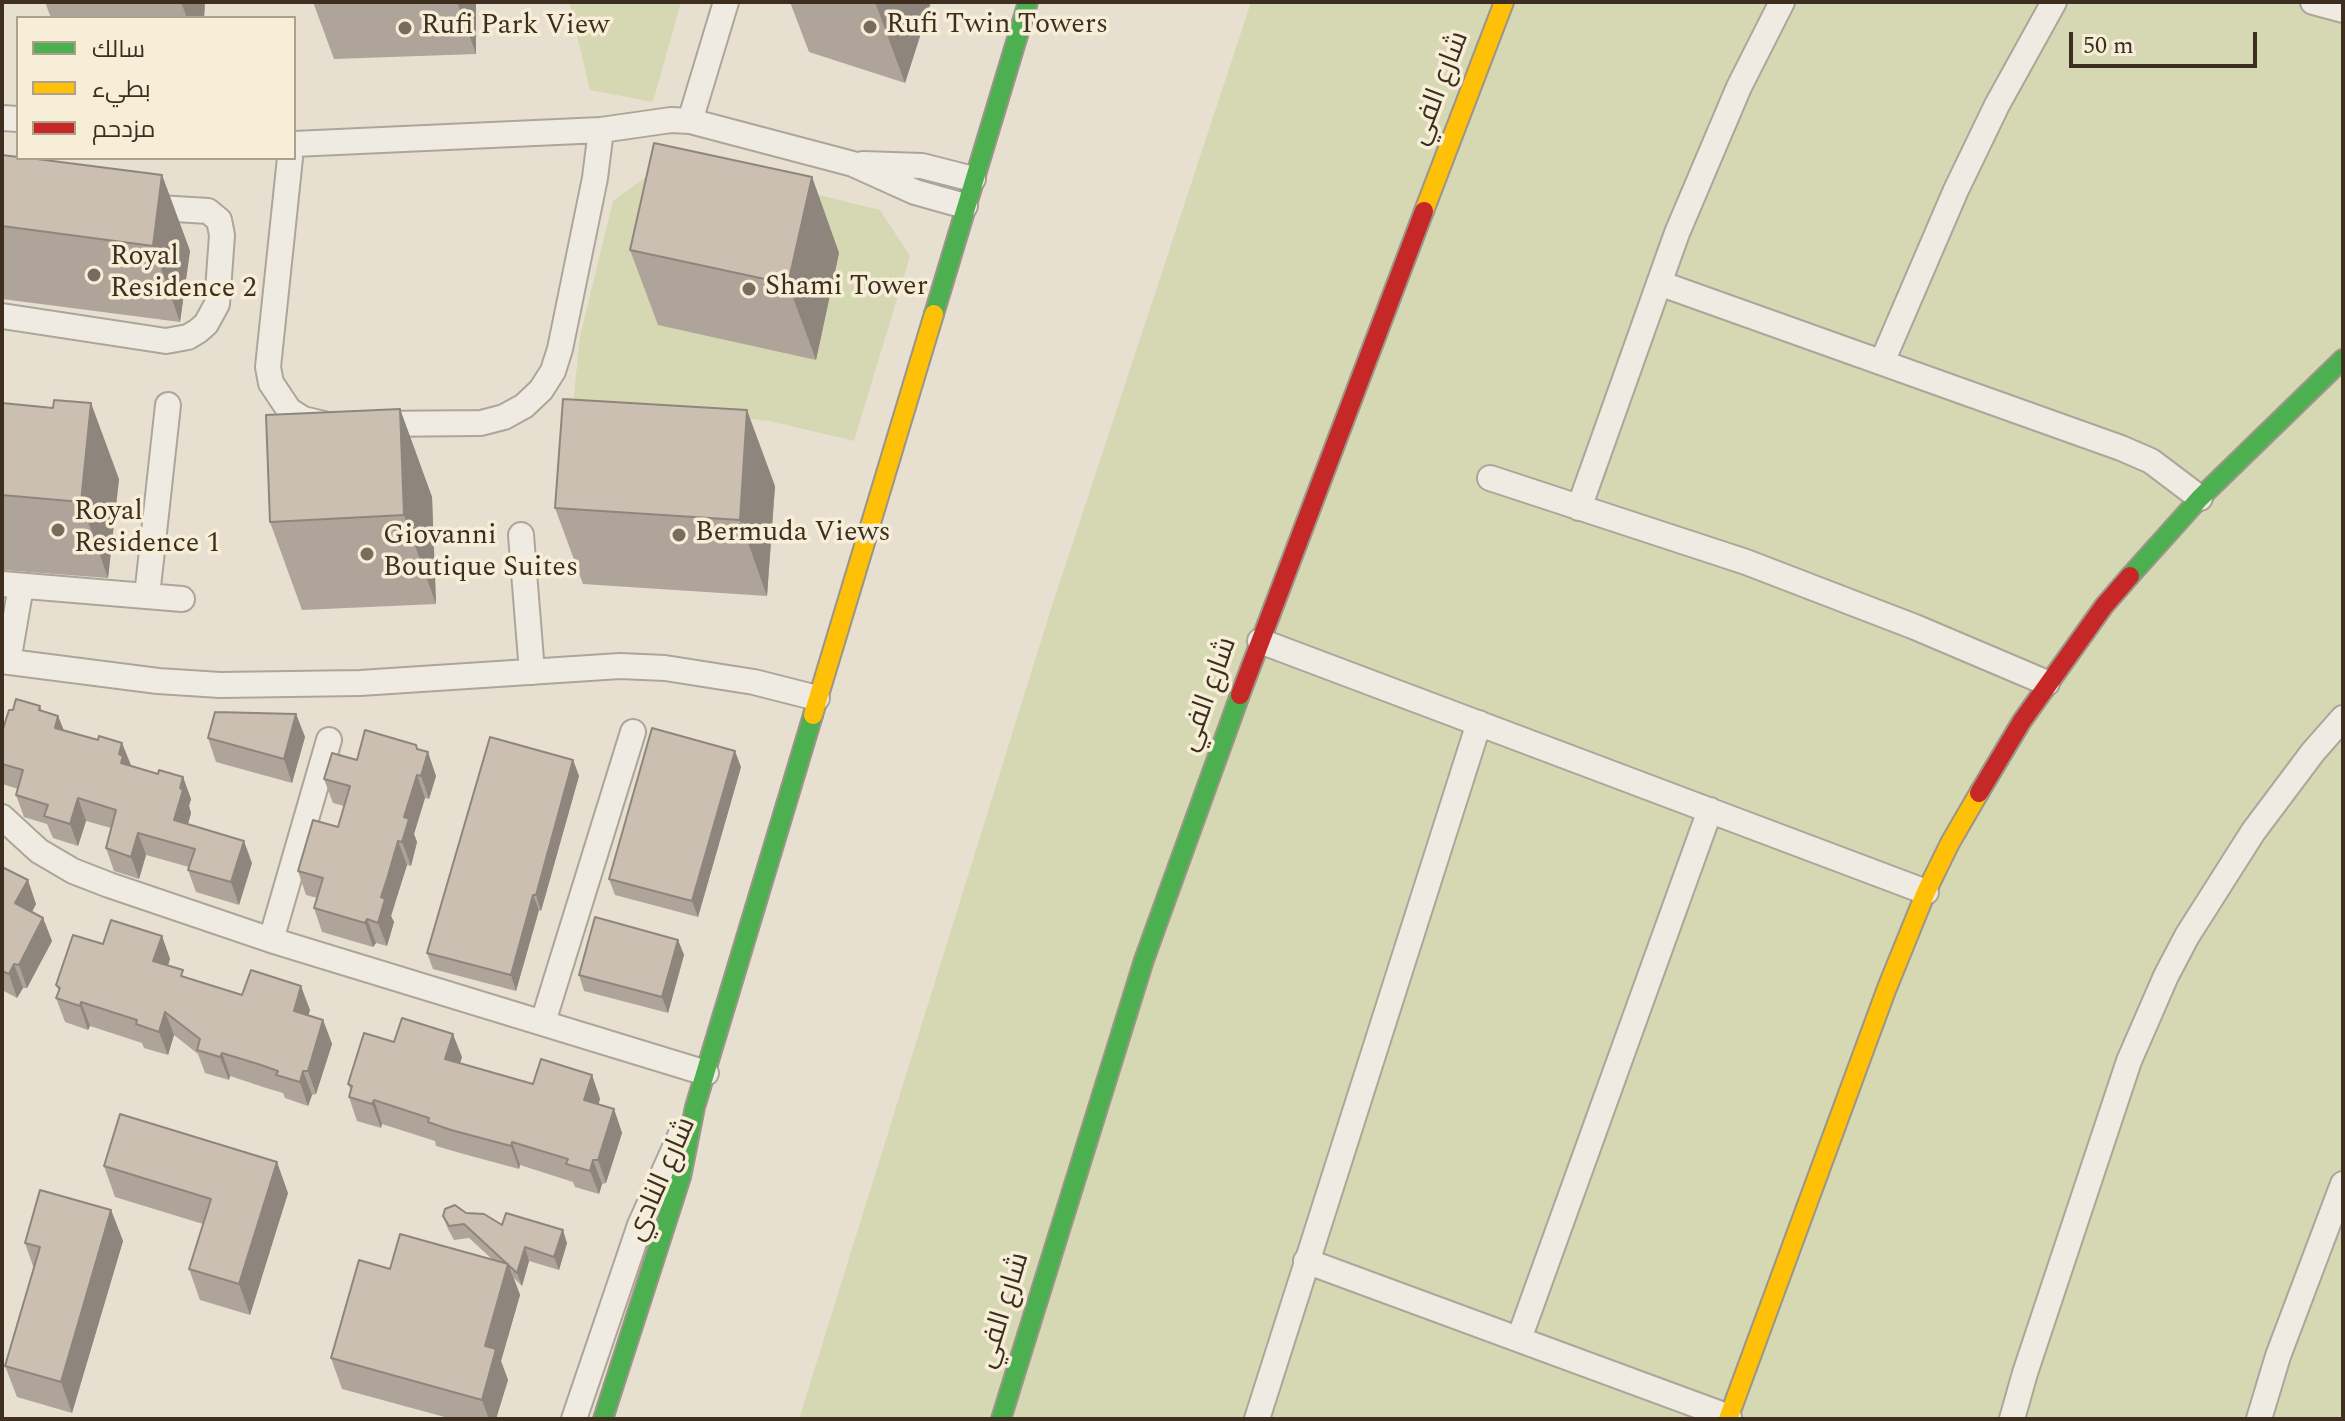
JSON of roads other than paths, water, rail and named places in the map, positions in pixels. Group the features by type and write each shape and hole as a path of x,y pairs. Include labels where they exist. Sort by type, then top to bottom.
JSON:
{"street":[{"path":"690,121 726,2"},
{"path":"695,1107 1028,2"},
{"name":"شارع الفي","path":"1001,1419 1144,960 1260,641 1504,2"},
{"path":"1579,508 1707,159 1782,2"},
{"path":"1882,362 1956,190 1997,105 2054,2"},
{"path":"296,144 601,130 671,120 690,121 853,164 915,192 965,206"},
{"path":"290,160 268,367 278,397 289,410 318,424 481,423 504,417 524,406 541,390 553,371 595,178 601,130"},
{"path":"853,164 922,166 973,179"},
{"path":"2,316 166,341 188,337 206,324 217,304 222,235 219,220 208,211 122,206"},
{"path":"1659,283 2121,448 2151,461 2200,498"},
{"path":"1306,1261 1729,1418 1887,988 1926,892 1950,843 2022,721 2104,606 2200,498 2343,359"},
{"path":"147,596 168,405"},
{"path":"1490,478 1746,562 1915,627 2047,683"},
{"path":"521,535 532,672"},
{"path":"182,599 12,585 5,662 158,681 220,685 360,683 620,666 665,668 754,682 817,698"},
{"path":"1260,641 1926,892"},
{"path":"2012,1419 2129,1061 2166,976 2187,936 2253,832 2313,752 2343,718"},
{"path":"1257,1419 1479,723"},
{"path":"543,1022 633,732"},
{"path":"271,940 329,740"},
{"path":"1519,1339 1710,810"},
{"path":"2,817 39,851 73,871 271,940 706,1073"},
{"name":"شارع النادي","path":"574,1419 640,1225 695,1107"},
{"name":"شارع النادي","path":"603,1419 681,1177 695,1107"},
{"path":"2259,1419 2278,1356 2343,1184"}],"place":[{"name":"Rufi Twin Towers","path":"870,27"},
{"name":"Rufi Park View","path":"405,28"},
{"name":"Royal Residence 2","path":"94,275"},
{"name":"Shami Tower","path":"749,289"},
{"name":"Royal Residence 1","path":"58,530"},
{"name":"Bermuda Views","path":"679,535"},
{"name":"Giovanni Boutique Suites","path":"367,554"}]}
